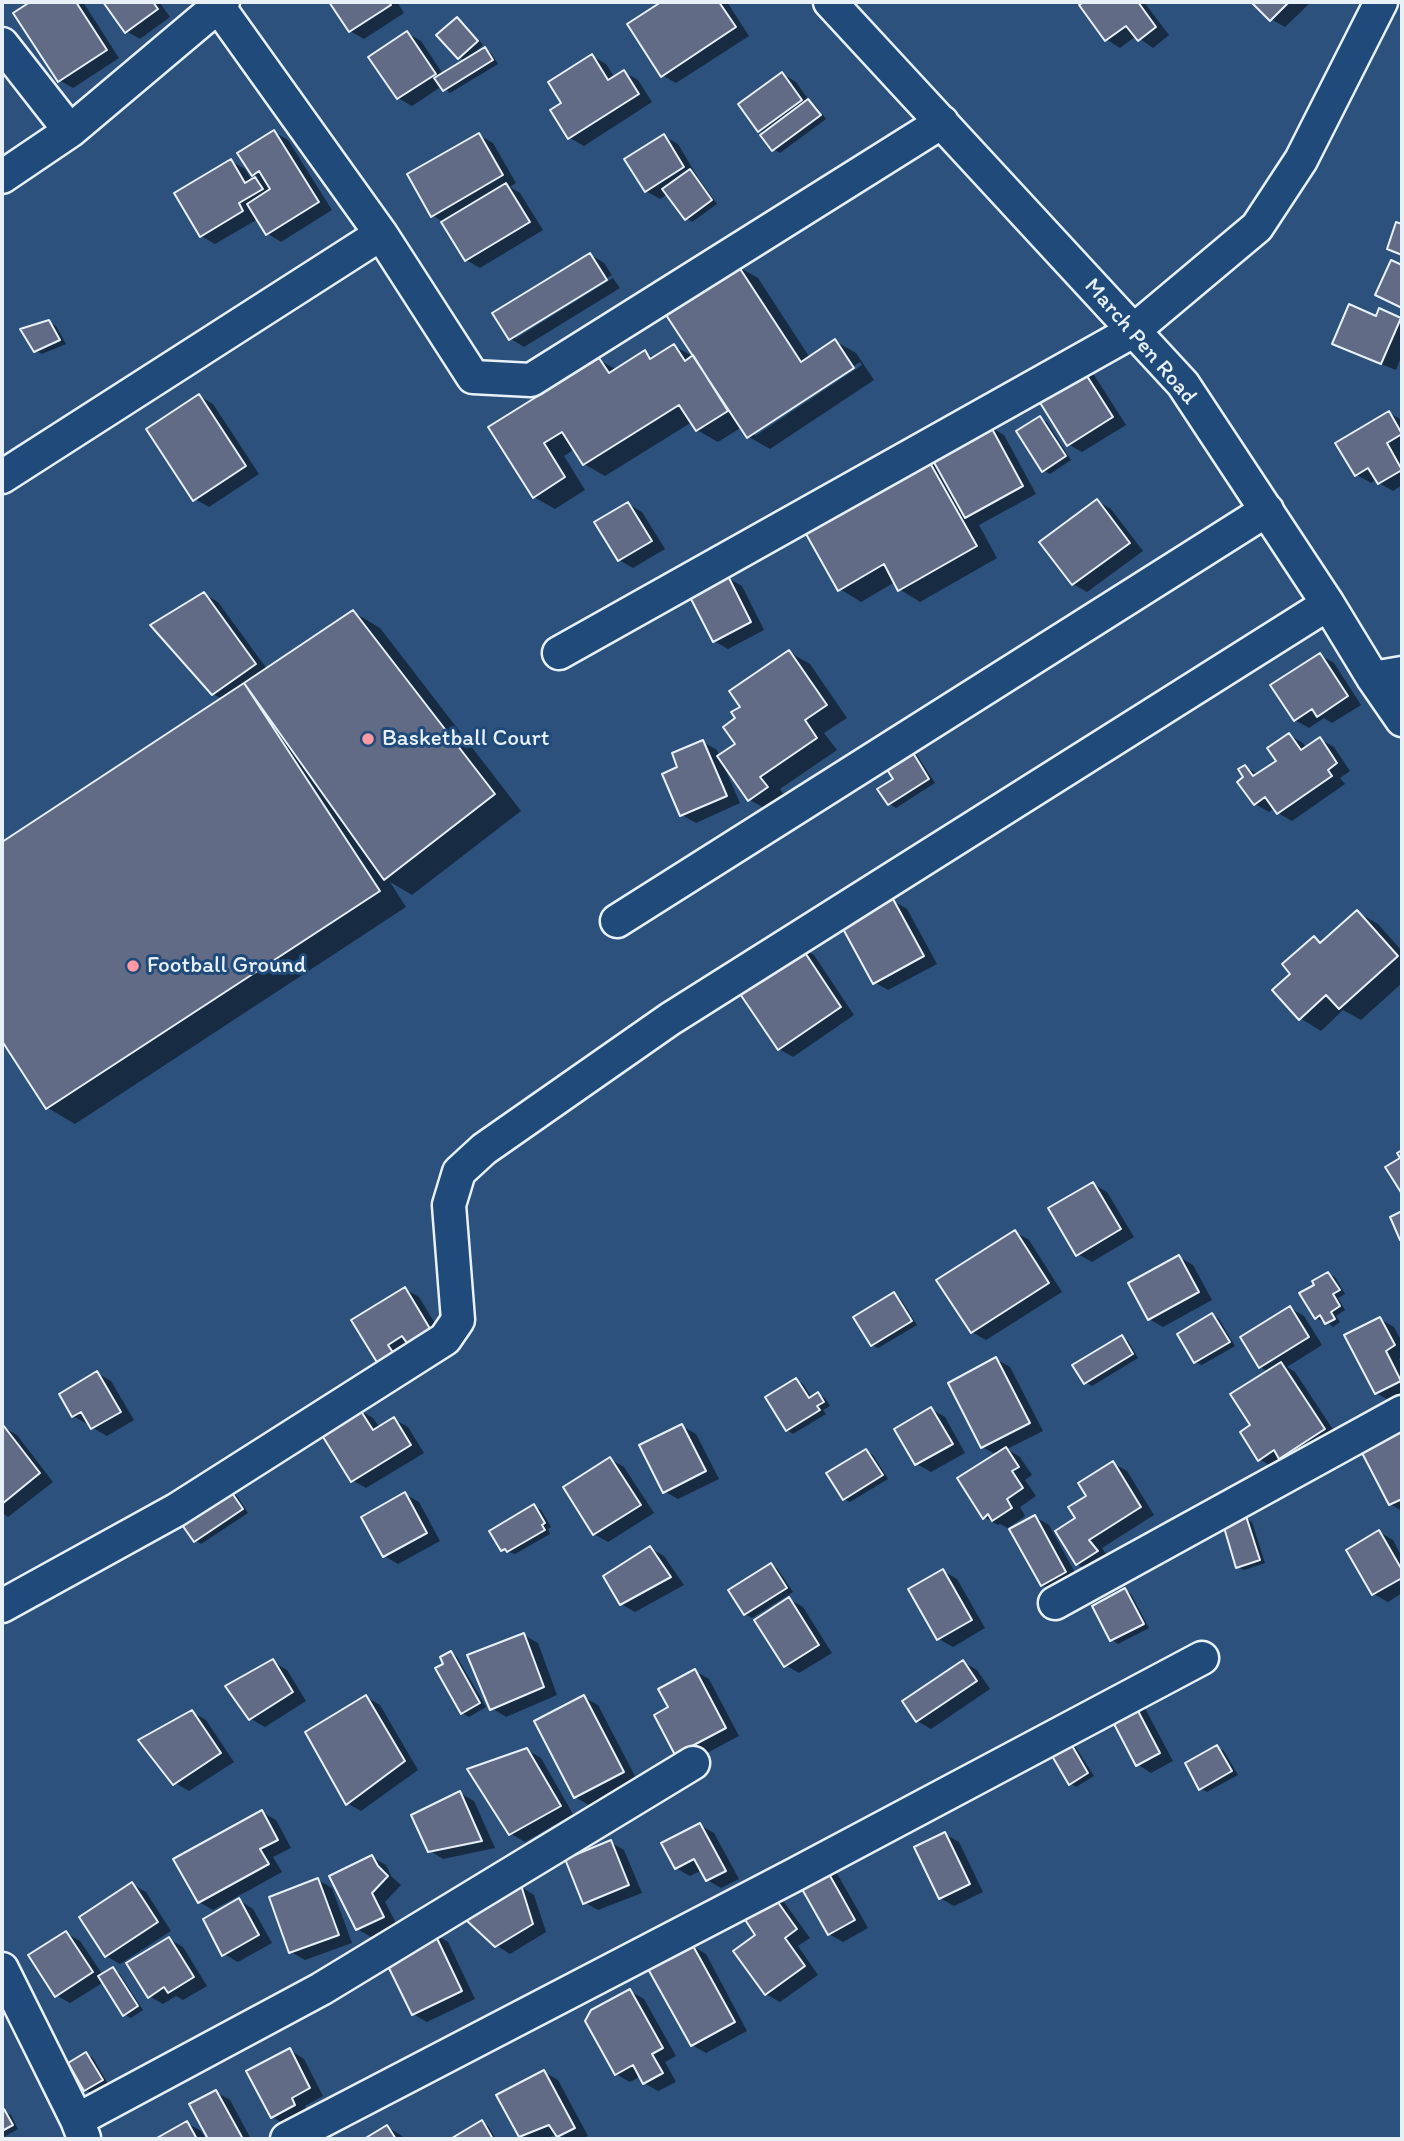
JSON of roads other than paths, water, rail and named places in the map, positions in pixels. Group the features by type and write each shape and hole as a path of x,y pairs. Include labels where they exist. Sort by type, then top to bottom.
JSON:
{"street":[{"name":"March Pen Road","path":"830,2 1183,384 1328,604 1388,675 1402,720"},
{"path":"559,653 1133,331 1257,227 1301,160 1381,2"},
{"path":"2,177 71,131 220,4 381,234 473,377 531,380 942,122"},
{"path":"2,44 71,131"},
{"path":"2,477 381,234"},
{"path":"617,920 1267,510"},
{"path":"2,1606 176,1510 445,1339 458,1320 449,1205 459,1172 484,1149 670,1018 1328,604"},
{"path":"1055,1603 1402,1412"},
{"path":"287,2139 841,1851 1202,1658"},
{"path":"2,1969 81,2129 321,1989 693,1763"}],"place":[{"name":"Basketball Court","path":"368,739"},
{"name":"Football Ground","path":"133,966"}]}
